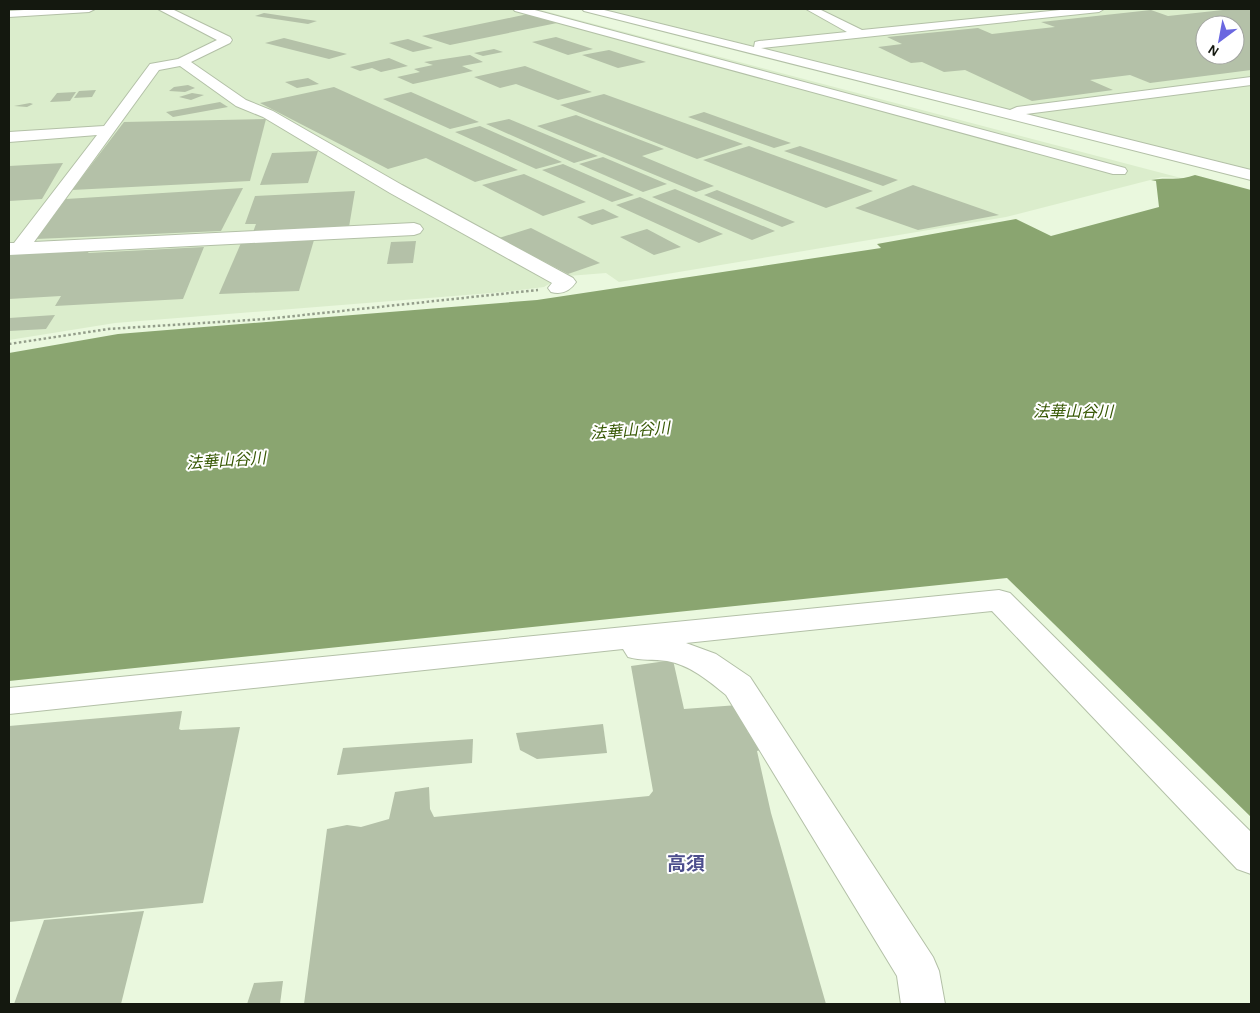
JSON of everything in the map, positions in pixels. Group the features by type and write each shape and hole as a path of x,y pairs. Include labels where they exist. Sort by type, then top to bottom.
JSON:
{"street":[{"path":"9,14 89,9"},
{"path":"14,248 108,130 155,67 182,62 226,40 164,9"},
{"path":"519,9 1118,171"},
{"path":"588,9 1001,114 1251,175"},
{"path":"811,9 860,34"},
{"path":"740,47 1099,9"},
{"path":"684,20 718,41"},
{"path":"182,62 241,103 268,114 396,190 566,282 558,288"},
{"path":"1001,114 1251,81"},
{"path":"9,137 108,130"},
{"path":"14,248 414,229"},
{"path":"9,701 999,600 1251,857"},
{"path":"9,717 656,648 687,654 711,665 738,686 918,971 924,1004"}],"path":[{"path":"9,344 108,329 266,319 558,288"}],"shaded area":[{"path":"112,9 157,9 213,38 215,43 176,64 236,103 262,113 554,281 544,287 504,292 115,323 9,340 9,16"},
{"path":"169,9 537,9 1181,178 1162,177 1006,217 619,282 606,273 568,276 403,188 273,111 251,103 191,64 203,55 234,40"},
{"path":"600,9 1251,9 1251,178 757,47"}],"water":[{"name":"法華山谷川","path":"1195,175 1251,190 1251,817 1007,578 9,681 9,353 118,334 537,300 881,248 877,244 1016,219 1051,236 1159,207 1156,181 1151,180 1184,178"}],"building":[{"path":"1232,9 1251,9 1251,70 1150,83 1130,75 1090,80 1113,90 1032,101 965,70 944,72 922,62 911,63 878,47 902,44 887,37 978,28 992,34 1055,27 1041,22 1151,10 1168,16"},
{"path":"264,13 317,21 308,24 255,16"},
{"path":"528,14 557,23 450,45 422,36"},
{"path":"556,37 593,49 568,55 532,42"},
{"path":"284,38 347,54 329,59 265,43"},
{"path":"408,39 433,48 413,52 389,43"},
{"path":"494,49 503,52 483,56 474,53"},
{"path":"609,50 646,62 618,68 582,55"},
{"path":"470,55 483,62 462,66 473,71 413,84 397,77 420,72 414,69 433,65 424,62"},
{"path":"389,58 408,66 381,72 372,68 360,71 350,67"},
{"path":"525,66 592,92 558,100 516,84 500,88 474,77"},
{"path":"308,78 319,84 297,88 285,82"},
{"path":"188,85 195,88 185,92 169,91 174,87"},
{"path":"334,87 518,170 475,182 426,158 388,169 260,103"},
{"path":"96,90 92,97 74,98 79,91"},
{"path":"76,92 70,101 50,102 57,93"},
{"path":"411,92 479,122 450,129 383,99"},
{"path":"192,93 204,95 191,100 179,97"},
{"path":"604,94 743,144 697,159 560,105"},
{"path":"220,102 228,107 173,117 166,112"},
{"path":"33,104 27,107 14,106"},
{"path":"704,112 791,143 774,148 688,117"},
{"path":"576,115 664,149 642,156 714,186 696,192 537,126"},
{"path":"266,119 250,181 72,190 124,122"},
{"path":"509,119 598,156 574,163 486,124"},
{"path":"480,126 562,162 536,169 455,132"},
{"path":"749,146 873,191 826,208 703,160"},
{"path":"800,146 898,180 883,186 784,151"},
{"path":"318,151 308,183 260,185 272,153"},
{"path":"603,157 667,184 643,192 579,164"},
{"path":"63,163 42,199 9,201 9,166"},
{"path":"563,164 634,195 612,202 542,170"},
{"path":"524,174 586,202 543,216 482,185"},
{"path":"913,185 999,215 918,230 855,208"},
{"path":"243,188 221,231 36,239 66,199"},
{"path":"675,189 775,231 752,240 652,197"},
{"path":"717,190 795,222 782,227 704,195"},
{"path":"355,191 349,227 253,232 256,224 245,224 255,196"},
{"path":"640,197 723,234 699,243 616,205"},
{"path":"603,209 619,217 592,225 577,217"},
{"path":"531,228 600,263 568,274 499,238"},
{"path":"647,229 681,247 654,255 620,237"},
{"path":"314,240 299,291 219,294 241,243"},
{"path":"416,241 413,263 387,264 391,242"},
{"path":"204,247 183,299 55,306 61,296 9,299 9,252 91,248 88,253"},
{"path":"55,315 46,329 9,331 9,318"},
{"path":"673,660 684,709 738,705 741,706 748,733 764,734 768,748 757,751 771,813 826,1004 304,1004 327,829 347,825 361,827 389,819 395,792 429,787 430,809 434,817 649,796 653,791 631,666"},
{"path":"182,711 179,729 181,730 240,727 203,903 9,922 9,726"},
{"path":"603,724 607,753 537,759 520,750 516,733"},
{"path":"473,739 472,763 337,775 343,748"},
{"path":"144,911 121,1004 14,1004 44,920"},
{"path":"283,981 280,1004 247,1004 254,983"}],"district":[{"name":"高須","path":"686,864"}]}
